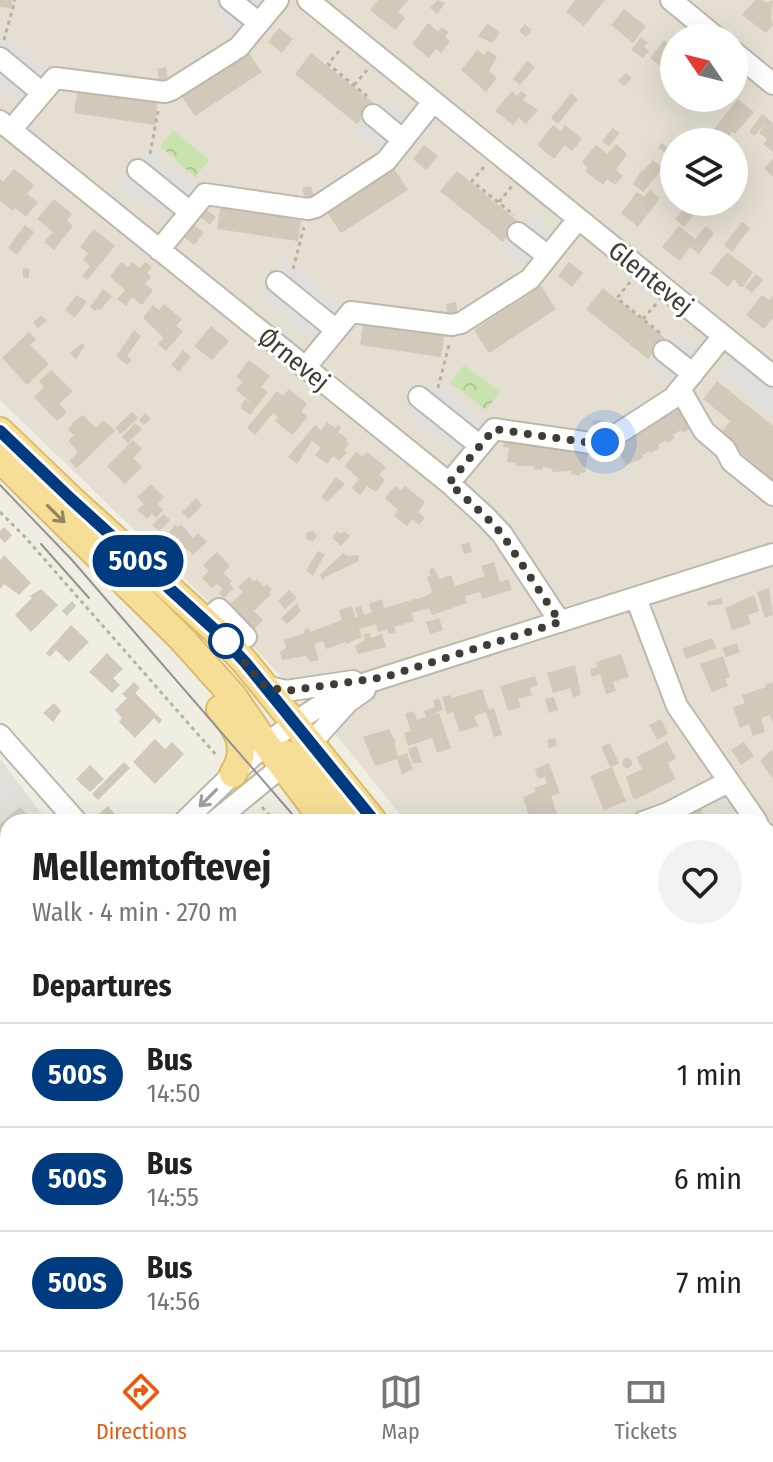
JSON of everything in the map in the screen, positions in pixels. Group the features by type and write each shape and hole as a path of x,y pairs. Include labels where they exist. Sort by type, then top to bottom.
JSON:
{"main road":[{"path":"0,431 206,621 265,686 294,722 295,756 321,814"},
{"path":"0,459 181,638 229,692 266,744 295,756 364,814"},
{"path":"125,583 127,598 146,624 234,723 242,759 233,774"},
{"path":"295,756 346,814"}],"street":[{"path":"230,0 259,23"},
{"path":"6,126 50,81 60,77 171,90 239,47 278,0"},
{"name":"Glentevej","path":"308,0 773,376"},
{"path":"671,0 700,24"},
{"path":"0,58 41,92"},
{"path":"748,63 773,84"},
{"path":"159,250 202,196 209,194 308,209 320,205 386,161 433,102"},
{"path":"373,115 403,140"},
{"name":"Ørnevej","path":"6,126 449,483 502,534 560,622"},
{"path":"138,170 190,212"},
{"path":"305,368 335,329 354,311 452,325 461,323 527,281 578,219"},
{"path":"518,233 548,256"},
{"path":"278,283 335,329"},
{"path":"449,483 490,432 498,428 602,444 673,398 723,336"},
{"path":"664,351 687,382 704,431 725,449 732,462 773,495"},
{"path":"423,400 479,445"},
{"path":"192,814 266,744 335,696 385,677 773,554"},
{"path":"636,598 677,706 751,814"},
{"path":"206,621 219,609 246,637"},
{"path":"265,686 286,691 385,677"},
{"path":"224,814 295,756 348,702 385,677"},
{"path":"0,735 70,814"},
{"path":"665,814 728,782"}],"path":[{"path":"0,47 9,28 15,0"},
{"path":"351,35 328,64 379,106 373,115"},
{"path":"138,170 152,151 162,91"},
{"path":"472,181 524,224 518,233"},
{"path":"278,283 294,266 308,209"},
{"path":"640,270 617,298 667,340 664,351"},
{"path":"423,400 441,382 452,325"},
{"path":"0,512 233,774"}],"shaded area":[{"path":"0,0 773,0 773,814 400,814 342,742 238,630 0,400"},
{"path":"219,0 261,0 235,33 209,12"},
{"path":"0,30 50,70 22,104 0,87"},
{"path":"383,95 408,116 380,150 355,130"},
{"path":"145,146 202,192 174,226 117,181"},
{"path":"528,213 551,231 523,266 500,248"},
{"path":"285,259 342,305 314,340 257,294"},
{"path":"674,331 697,350 669,385 646,366"},
{"path":"732,355 773,387 773,417 718,374"},
{"path":"428,376 485,421 457,456 400,410"},
{"path":"0,759 42,814 0,814"}],"green space":[{"path":"173,130 209,160 195,177 160,146"},
{"path":"464,365 500,392 486,410 450,383"}],"building":[{"path":"0,0 12,0 11,8 0,7"},
{"path":"378,0 408,0 398,12 405,18 395,30 370,10"},
{"path":"437,0 445,3 437,14 430,8"},
{"path":"575,0 605,0 584,26 566,12"},
{"path":"755,0 766,3 773,0 773,25 766,33 742,15"},
{"path":"624,9 646,26 633,43 611,25"},
{"path":"428,23 438,32 442,27 449,32 445,37 450,41 441,53 436,49 429,58 412,44"},
{"path":"488,23 500,33 492,43 478,36"},
{"path":"525,24 532,30 526,37 519,31"},
{"path":"279,28 293,39 282,53 268,42"},
{"path":"641,37 648,42 644,47 649,51 643,58 631,50"},
{"path":"660,45 660,66 650,58"},
{"path":"247,50 262,72 195,116 180,94"},
{"path":"477,50 484,55 488,50 497,57 489,71 497,78 486,92 461,70"},
{"path":"311,53 374,103 357,124 295,74"},
{"path":"527,61 535,67 520,85 513,79"},
{"path":"166,67 168,79 159,80 157,69"},
{"path":"626,73 632,78 624,86 618,81"},
{"path":"78,86 158,98 155,125 74,113"},
{"path":"512,91 517,96 521,91 527,95 523,100 538,110 526,124 519,118 513,125 495,111"},
{"path":"571,93 578,99 558,124 551,118"},
{"path":"748,107 754,112 740,128 715,128 728,112 748,112"},
{"path":"762,114 773,123 773,152 763,144 767,139 759,133 766,123 754,136 749,132"},
{"path":"553,125 561,131 565,125 582,139 572,151 565,145 554,159 537,145"},
{"path":"613,128 620,133 609,146 602,141"},
{"path":"616,144 627,154 616,170 623,176 615,185 607,179 603,185 585,171 588,167 582,162 596,145 607,154"},
{"path":"424,145 438,156 426,170 413,159"},
{"path":"773,158 773,177 764,169"},
{"path":"653,160 660,166 660,172 643,192 633,184"},
{"path":"393,167 408,190 341,233 326,211"},
{"path":"14,169 34,185 27,194 38,202 26,217 0,201 0,179 3,182"},
{"path":"457,171 519,222 503,242 440,191"},
{"path":"311,186 314,197 305,199 302,188"},
{"path":"650,190 660,198 638,227 621,213 637,192 644,197"},
{"path":"54,199 72,214 67,221 73,226 54,250 44,242 53,232 37,219"},
{"path":"221,202 302,214 298,241 217,229"},
{"path":"203,207 216,217 210,225 197,214"},
{"path":"678,216 693,216 684,227 675,219"},
{"path":"191,222 204,233 194,245 181,235"},
{"path":"742,222 750,228 732,252 724,245"},
{"path":"25,225 34,232 17,255 8,248"},
{"path":"679,226 695,239 706,226 714,233 699,254 690,247 680,261 662,247"},
{"path":"94,229 115,246 87,280 82,276 90,266 83,260 88,253 80,247"},
{"path":"727,252 753,272 743,287 734,279 728,287 710,273"},
{"path":"121,262 128,267 132,262 140,268 145,262 152,267 147,273 151,277 145,284 153,290 142,305 132,297 126,306 117,299 125,290 110,277"},
{"path":"569,262 583,273 572,287 558,276"},
{"path":"23,268 29,269 29,278 23,278"},
{"path":"756,274 763,280 752,293 745,287"},
{"path":"541,286 556,309 489,353 474,330"},
{"path":"603,288 665,338 648,359 586,309"},
{"path":"103,289 112,296 100,310 95,311 90,307"},
{"path":"77,295 87,302 74,318 65,310"},
{"path":"762,295 769,300 773,296 773,318 764,329 746,315"},
{"path":"456,302 458,314 448,316 446,304"},
{"path":"164,304 182,319 176,326 183,331 166,351 158,344 164,338 143,318 153,305 159,310"},
{"path":"41,315 47,321 38,328 33,322"},
{"path":"364,318 445,330 441,357 360,345"},
{"path":"211,326 229,341 212,360 194,346"},
{"path":"134,330 141,336 127,356 132,360 127,365 116,356"},
{"path":"29,332 36,340 30,345 49,364 27,385 2,358"},
{"path":"82,343 85,346 76,359 70,353"},
{"path":"183,350 191,357 179,372 171,365"},
{"path":"249,360 270,376 261,387 268,392 250,415 241,405 245,399 254,405 236,390 243,382 236,377"},
{"path":"51,370 73,391 59,404 67,412 57,421 34,397 44,387 39,381"},
{"path":"717,381 773,426 773,485 744,462 747,458 719,435 730,421 703,399"},
{"path":"289,389 307,404 301,412 308,417 292,435 275,421 278,417 273,413 255,435 247,428 277,391 283,396"},
{"path":"679,399 691,428 683,433 681,430 673,435 675,438 642,455 644,458 626,465 612,442"},
{"path":"132,412 138,418 121,434 115,428"},
{"path":"145,413 151,418 144,425 139,420"},
{"path":"83,415 96,428 103,420 115,431 77,468 69,461 78,452 68,441 74,435 68,430"},
{"path":"601,419 603,430 594,432 592,421"},
{"path":"327,422 335,428 338,425 341,428 338,432 348,439 349,444 344,450 347,452 339,461 333,456 327,464 315,455 321,448 312,441 297,464 288,457 315,425 321,430"},
{"path":"135,423 142,429 128,443 122,437"},
{"path":"504,438 589,447 585,473 580,473 580,476 571,474 571,471 552,472 553,469 543,467 543,470 534,469 534,466 515,466 516,463 507,462 509,448 503,447"},
{"path":"133,440 142,449 133,458 142,467 125,484 107,466"},
{"path":"356,452 362,457 367,452 386,467 379,475 385,480 376,492 367,486 360,495 352,488 359,479 345,466"},
{"path":"336,477 345,484 327,502 321,497"},
{"path":"151,484 164,497 158,504 163,510 156,518 152,514 147,519 137,510 144,504 137,497"},
{"path":"395,486 401,490 405,486 425,502 418,512 425,518 419,525 412,519 407,526 394,516 398,510 385,498"},
{"path":"196,498 202,505 189,519 182,512"},
{"path":"164,514 170,520 159,531 152,525"},
{"path":"181,524 193,538 198,533 207,542 193,555 186,548 178,555 164,539 175,525 178,527"},
{"path":"4,527 12,535 5,543 0,538"},
{"path":"311,531 316,536 311,541 306,536"},
{"path":"337,531 341,534 344,531 350,536 341,546 332,538"},
{"path":"469,542 472,552 464,554 461,545"},
{"path":"318,551 325,554 313,576 306,570"},
{"path":"217,552 230,566 223,573 232,581 229,584 234,588 224,598 219,593 223,589 217,584 212,588 202,578 209,571 203,565"},
{"path":"343,553 347,556 358,555 359,561 325,577 323,581 320,575"},
{"path":"4,555 31,583 19,595 4,584 0,589 0,560"},
{"path":"494,562 500,582 508,579 512,590 485,598 480,592 465,596 467,603 432,615 429,608 411,613 414,621 394,627 396,632 389,634 387,629 378,632 376,624 359,629 362,637 346,644 326,649 323,641 314,644 319,660 311,662 306,656 282,660 280,652 286,648 284,640 305,633 304,630 309,628 310,632 342,620 339,610 352,606 355,617 358,617 355,608 361,606 364,615 372,612 369,604 382,599 384,608 426,596 432,592 427,577 431,576 429,569 434,568 440,579 451,575 455,586 485,576 481,566"},
{"path":"249,577 272,589 254,611 263,620 252,631 228,606 243,592 238,587"},
{"path":"769,588 773,615 765,618 757,592"},
{"path":"41,589 58,605 31,632 15,615 32,598 30,596"},
{"path":"289,590 297,598 285,609 278,601"},
{"path":"754,595 759,611 748,615 751,624 732,630 725,608"},
{"path":"721,598 723,604 708,606 707,602"},
{"path":"72,601 76,606 67,616 62,611"},
{"path":"297,603 301,611 287,624 281,618"},
{"path":"439,618 443,630 430,634 426,622"},
{"path":"71,625 89,642 69,662 56,650 50,657 46,653"},
{"path":"369,633 371,638 382,634 386,647 358,654 355,646 365,640 363,634"},
{"path":"712,638 716,648 686,659 682,649"},
{"path":"737,643 740,652 726,657 722,648"},
{"path":"107,653 123,669 113,678 120,685 112,693 89,672"},
{"path":"621,654 629,677 613,682 616,691 606,694 600,674 592,677 590,669 597,667 596,662"},
{"path":"723,656 730,677 725,679 728,686 712,692 700,664"},
{"path":"575,665 581,695 573,697 570,688 553,693 547,673"},
{"path":"535,676 538,685 530,688 532,695 518,699 521,707 508,711 500,686"},
{"path":"134,682 140,688 135,693 162,720 159,724 154,718 135,738 119,722 122,718 115,710 127,698 122,694"},
{"path":"773,682 773,723 770,715 761,718 765,732 753,736 749,724 740,728 733,707 745,703 742,695"},
{"path":"482,689 489,710 494,708 502,735 494,737 486,712 474,716 478,726 460,732 453,712 447,714 442,697 450,695 452,698"},
{"path":"554,697 558,710 549,713 545,699"},
{"path":"439,698 443,710 429,715 439,713 451,748 437,753 432,738 408,746 404,733 411,731 405,714 414,711 417,720 426,717 424,711 435,707 433,700"},
{"path":"54,703 61,711 53,722 43,713"},
{"path":"661,719 668,734 657,740 649,725"},
{"path":"389,729 398,756 407,753 413,770 402,774 397,759 375,766 363,737"},
{"path":"555,738 557,746 549,748 547,740"},
{"path":"155,739 165,749 172,742 184,754 155,784 133,762"},
{"path":"667,741 676,758 668,763 676,779 637,799 633,798 626,777 642,769 636,757"},
{"path":"744,742 754,756 741,765 731,750"},
{"path":"610,743 619,764 610,767 601,747"},
{"path":"417,746 422,762 413,764 408,749"},
{"path":"771,750 773,752 773,779 760,761"},
{"path":"627,758 632,763 627,768 622,763"},
{"path":"124,762 130,768 98,800 92,794"},
{"path":"549,763 560,793 551,796 557,814 528,814 523,797 536,792 534,788 547,784 545,777 538,779 535,769"},
{"path":"90,765 104,779 90,792 76,779"},
{"path":"612,767 626,801 604,810 590,776"},
{"path":"698,803 703,814 682,814"},
{"path":"108,806 115,814 98,814"},
{"path":"20,807 26,814 12,814"}],"tram line":[{"path":"0,485 72,560 292,814"},
{"path":"41,544 89,598"}],"bus line":[{"name":"500S","path":"0,431 215,630 245,662 368,814"}],"route":[{"path":"226,641 265,686 286,691 385,677 560,622 502,534 449,483 494,429 598,444 605,442"}]}
